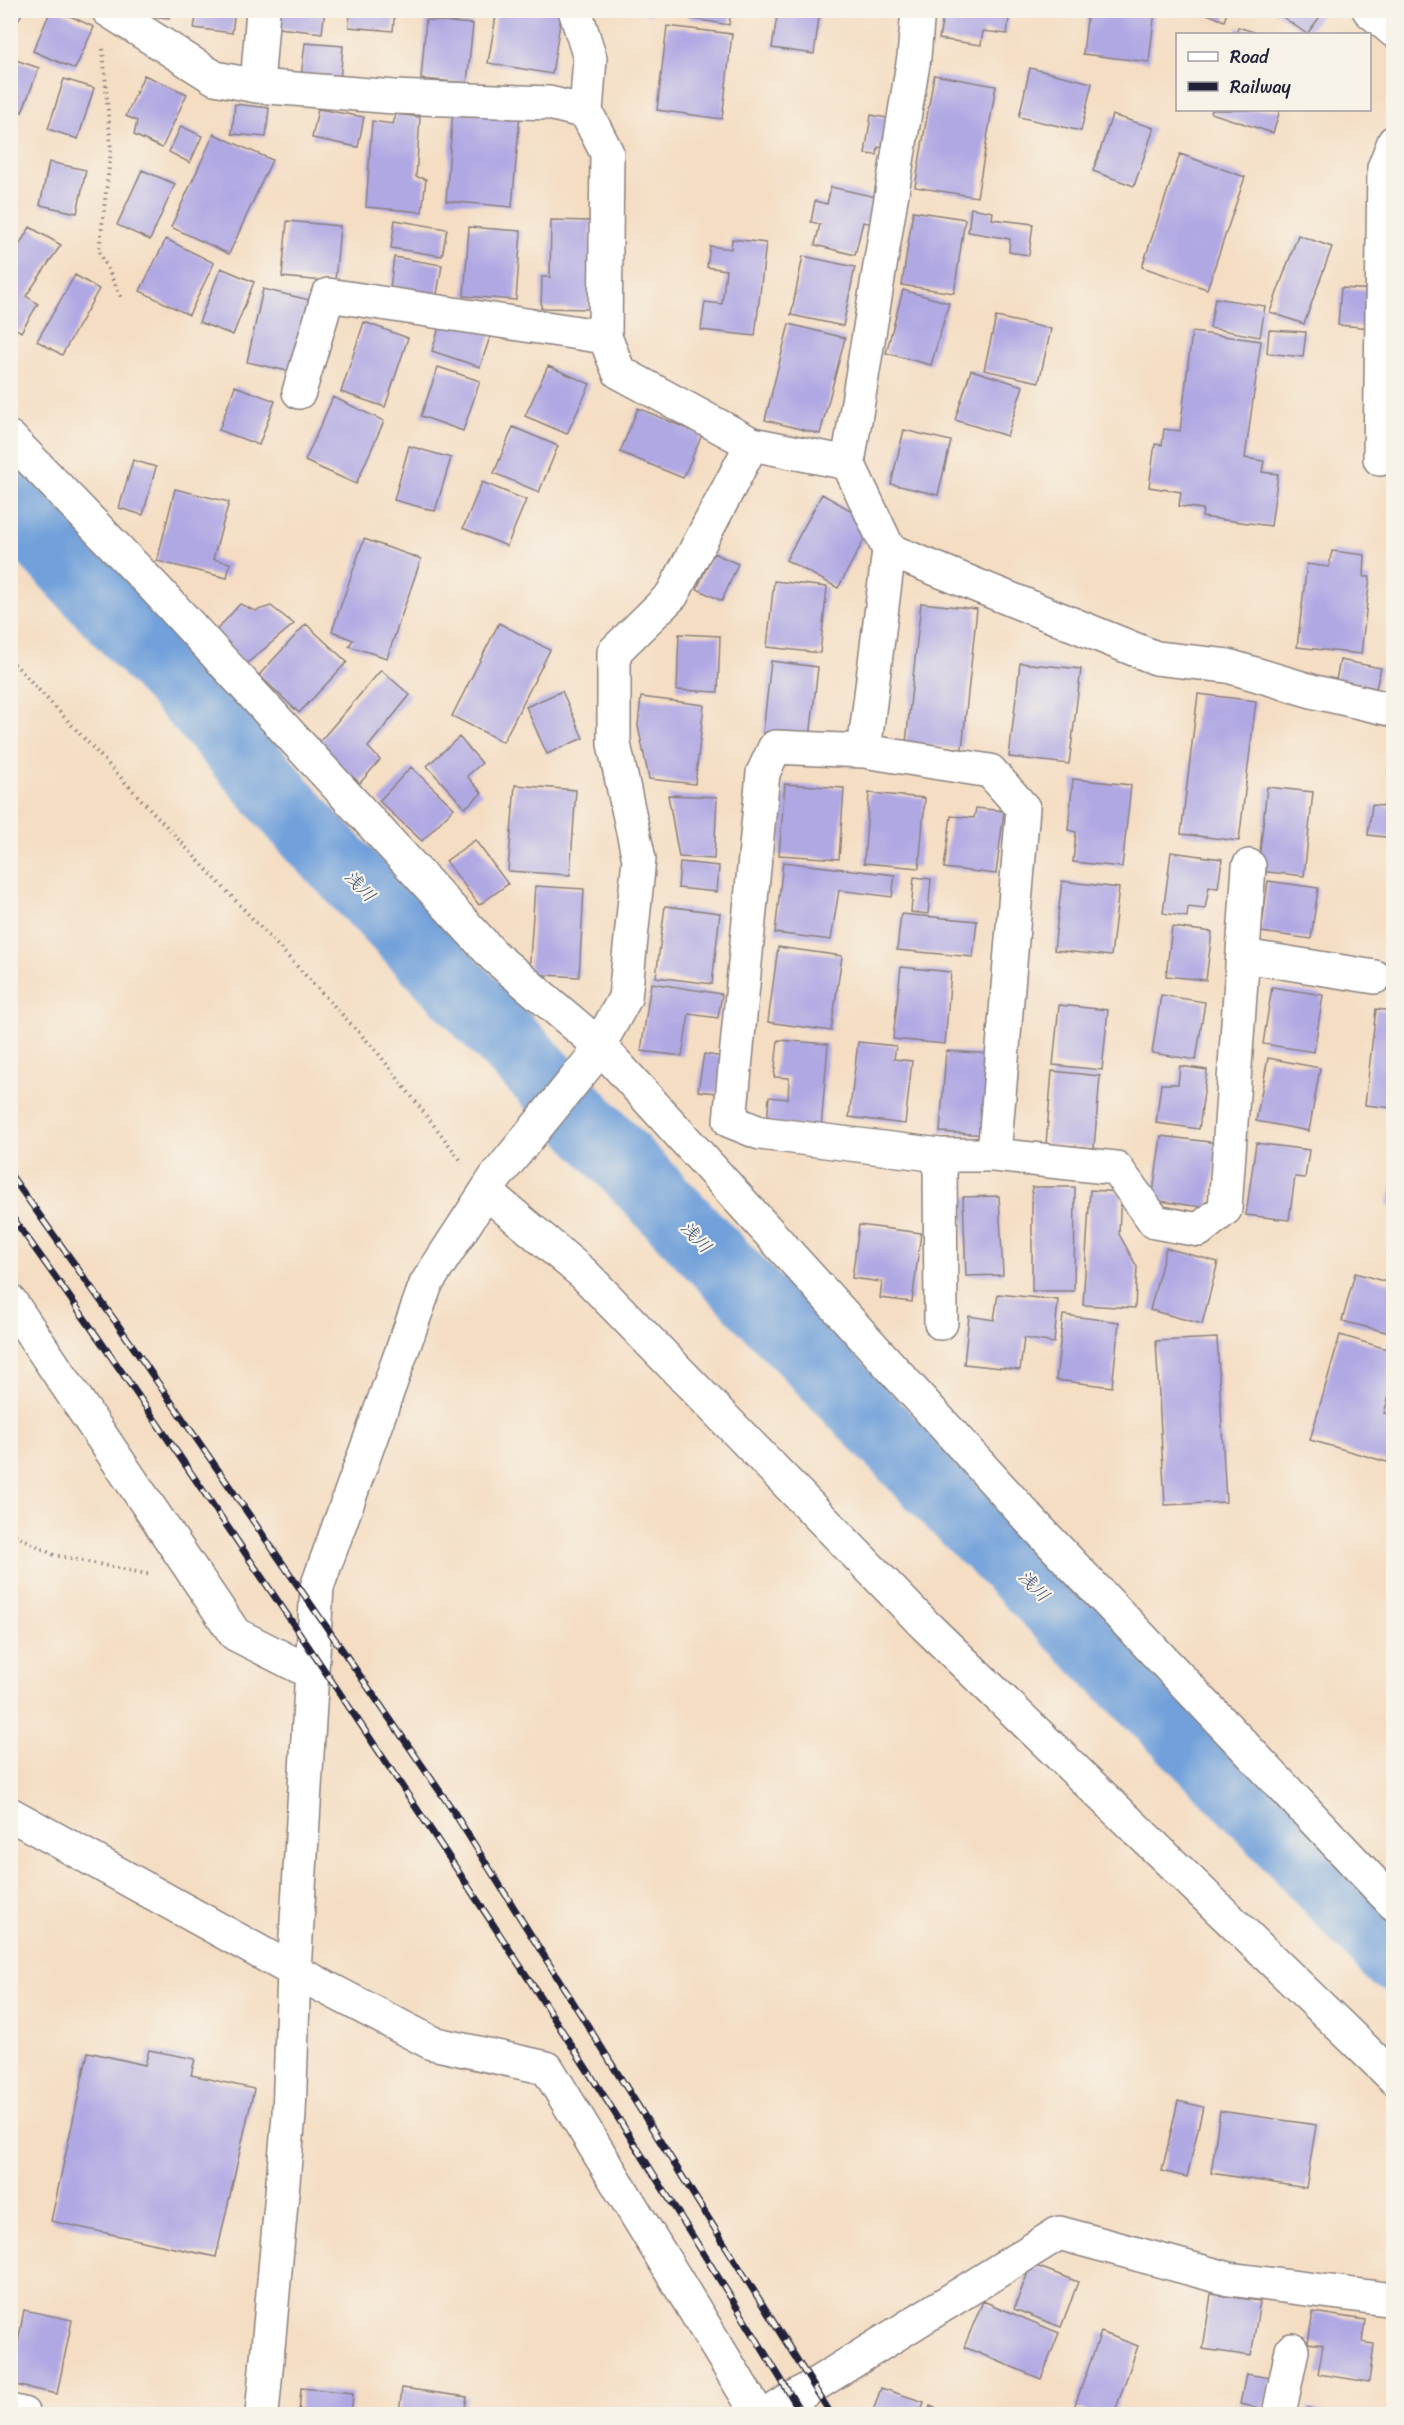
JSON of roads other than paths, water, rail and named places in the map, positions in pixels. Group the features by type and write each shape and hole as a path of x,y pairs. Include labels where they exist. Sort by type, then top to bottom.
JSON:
{"street":[{"path":"257,86 263,10"},
{"path":"575,10 590,58 586,112 607,153 605,337 618,372 752,444 848,463"},
{"path":"864,751 890,550 848,463 914,57 918,10"},
{"path":"1369,10 1394,31"},
{"path":"115,16 215,78 257,86 394,98 549,103 586,112"},
{"path":"1380,459 1384,168 1394,142"},
{"path":"299,392 328,295 605,337"},
{"path":"10,438 155,588 495,957 595,1053 1020,1509 1394,1904"},
{"path":"262,2415 289,2115 294,1971 317,1587 426,1284 490,1185 595,1053 625,998 639,859 615,744 614,652 672,595 752,444"},
{"path":"890,550 1156,658 1228,666 1315,692 1394,710"},
{"path":"994,1155 1023,808 990,771 864,751 775,747 763,773 730,1121 760,1133 940,1155 994,1155 1116,1168 1155,1222 1198,1230 1225,1209 1249,866"},
{"path":"1244,956 1375,978"},
{"path":"940,1155 941,1323"},
{"path":"490,1185 584,1274 926,1626 1394,2078"},
{"path":"10,1301 235,1634 312,1672"},
{"path":"10,1814 294,1971 432,2043 547,2068 758,2415"},
{"path":"768,2415 1059,2234 1229,2280 1394,2300"},
{"path":"1279,2415 1292,2350"},
{"path":"10,2411 23,2415"}],"waterway":[{"name":"浅川","path":"10,504 203,710 312,836 943,1496 1249,1802 1394,1958"}],"railway":[{"path":"10,1174 118,1325 452,1809 831,2414"},
{"path":"10,1214 158,1424 430,1829 557,2022 802,2414"}]}
